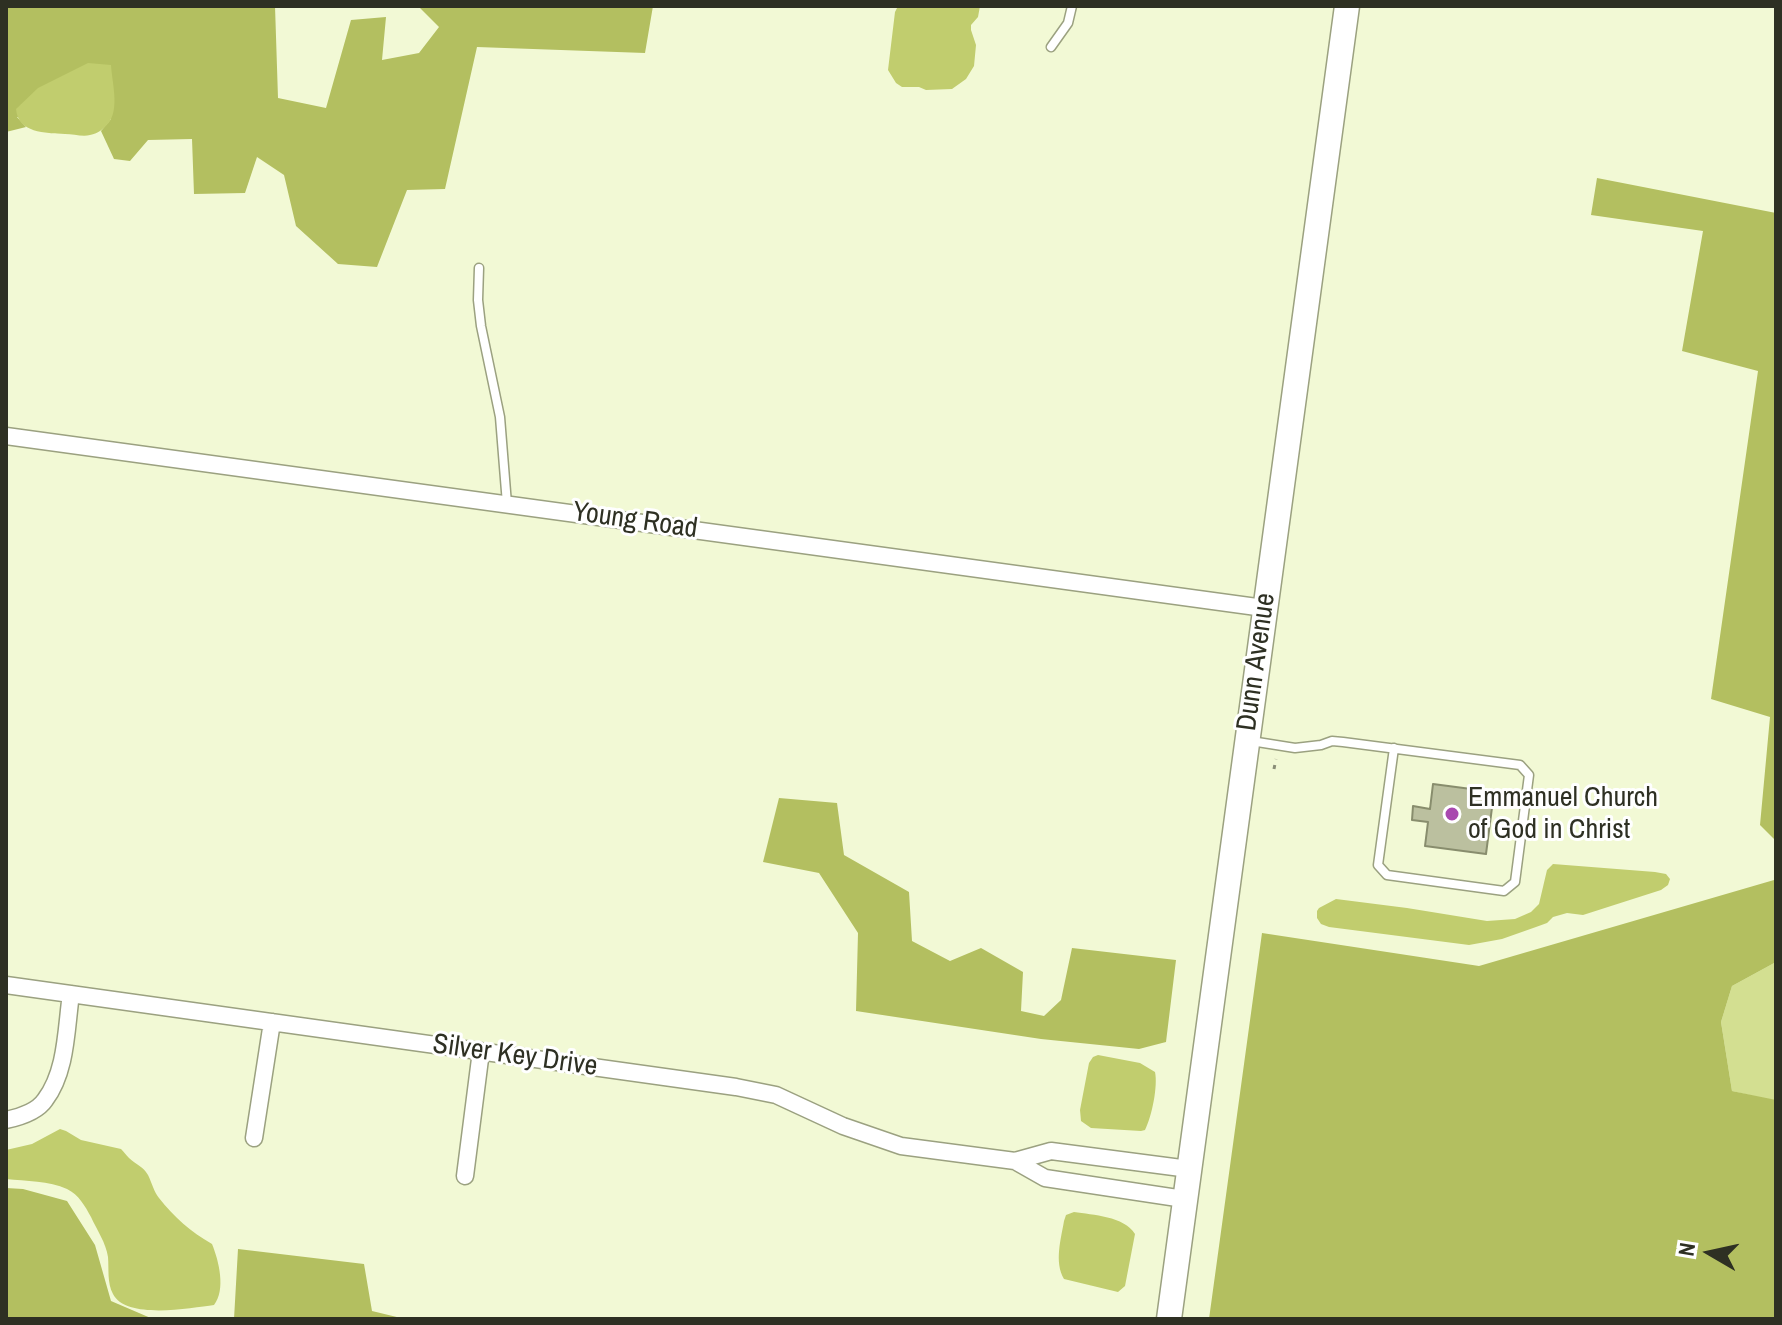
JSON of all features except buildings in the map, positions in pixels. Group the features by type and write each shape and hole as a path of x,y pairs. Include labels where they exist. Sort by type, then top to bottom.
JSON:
{"main road":[{"name":"Dunn Avenue","path":"1169,1319 1347,6"}],"street":[{"name":"Young Road","path":"6,436 1264,608"},
{"name":"Silver Key Drive","path":"6,985 736,1087 776,1095 843,1126 901,1146 1015,1161 1045,1178 1184,1199"},
{"path":"6,1120 24,1115 44,1102 56,1079 71,994"},
{"path":"254,1138 272,1022"},
{"path":"465,1176 481,1051"},
{"name":"Silver Key Drive","path":"1015,1161 1051,1151 1189,1169"}],"lane":[{"path":"1051,47 1068,23 1072,6"},
{"path":"479,268 481,326 500,417 507,504"},
{"path":"1246,740 1295,748 1332,741 1394,748 1520,765 1529,775 1515,882 1504,891 1387,875 1378,865 1394,748"}],"path":[{"path":"1274,769 1276,759"}],"shaded area":[{"path":"6,6 275,6 278,98 326,108 351,20 386,17 382,60 419,53 439,27 418,6 653,6 645,53 477,47 445,189 407,190 377,267 338,264 296,226 284,175 257,157 245,193 194,194 192,139 148,140 130,161 114,159 101,131 111,119 17,117 26,127 6,132"},
{"path":"898,6 980,6 978,17 971,25 976,45 974,66 966,79 952,89 926,90 902,87 896,83 888,70"},
{"path":"88,63 111,65 114,108 104,128 81,136 41,132 22,123 16,109 38,88"},
{"path":"1597,178 1776,213 1776,841 1760,825 1770,717 1711,699 1758,371 1682,351 1703,231 1591,215"},
{"path":"779,798 837,803 844,855 909,892 912,941 950,961 981,948 1023,972 1021,1011 1044,1016 1061,1000 1072,948 1176,960 1166,1042 1139,1049 1041,1039 856,1011 858,933 819,873 763,862"},
{"path":"1776,842 1776,962 1732,986 1721,1022 1732,1091 1776,1100 1776,1319 1209,1319 1262,933 1479,966 1774,880"},
{"path":"1553,864 1655,872 1666,874 1670,879 1661,890 1583,915 1567,913 1553,917 1547,923 1502,939 1469,945 1329,927 1317,918 1319,908 1336,899 1487,921 1515,919 1531,912 1539,904 1547,870"},
{"path":"1776,962 1775,1101 1732,1091 1721,1022 1732,986"},
{"path":"1098,1055 1140,1063 1155,1072 1154,1101 1145,1130 1091,1128 1081,1121 1080,1110 1089,1063"},
{"path":"60,1129 81,1140 121,1149 146,1172 157,1196 171,1212 212,1244 220,1284 214,1305 145,1310 120,1302 110,1285 108,1257 103,1242 78,1198 67,1189 53,1184 6,1179 6,1150 32,1144"},
{"path":"6,1188 23,1189 67,1201 95,1245 111,1301 153,1319 6,1319"},
{"path":"1074,1212 1116,1220 1135,1234 1125,1286 1118,1292 1064,1279 1059,1265 1060,1243 1066,1215"},
{"path":"238,1249 364,1264 372,1311 405,1319 234,1319"}],"place":[{"name":"Emmanuel Church of God in Christ","path":"1452,814"}]}
